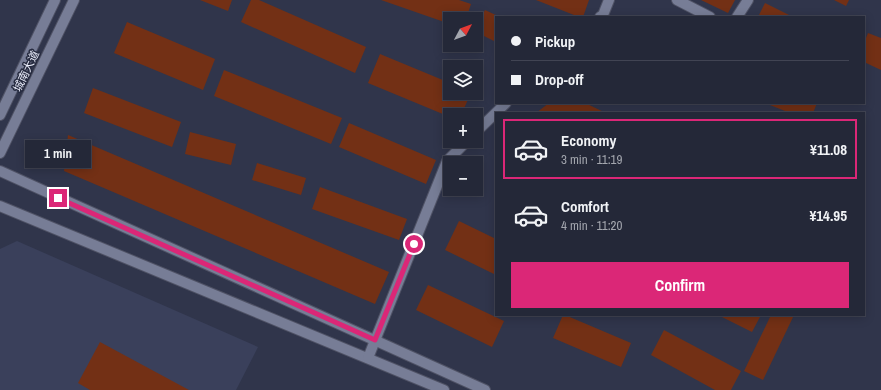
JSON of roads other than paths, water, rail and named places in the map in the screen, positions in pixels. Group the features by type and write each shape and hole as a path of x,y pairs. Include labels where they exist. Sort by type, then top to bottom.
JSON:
{"main road":[{"name":"城南大道","path":"0,115 55,0"},
{"name":"城南大道","path":"0,153 74,0"},
{"path":"601,16 609,0"},
{"path":"677,0 708,16"},
{"path":"738,16 748,0"},
{"path":"497,112 505,104"},
{"path":"483,125 495,114"},
{"path":"368,358 447,161 460,148"},
{"path":"0,172 485,390"},
{"path":"0,206 444,390"}]}
